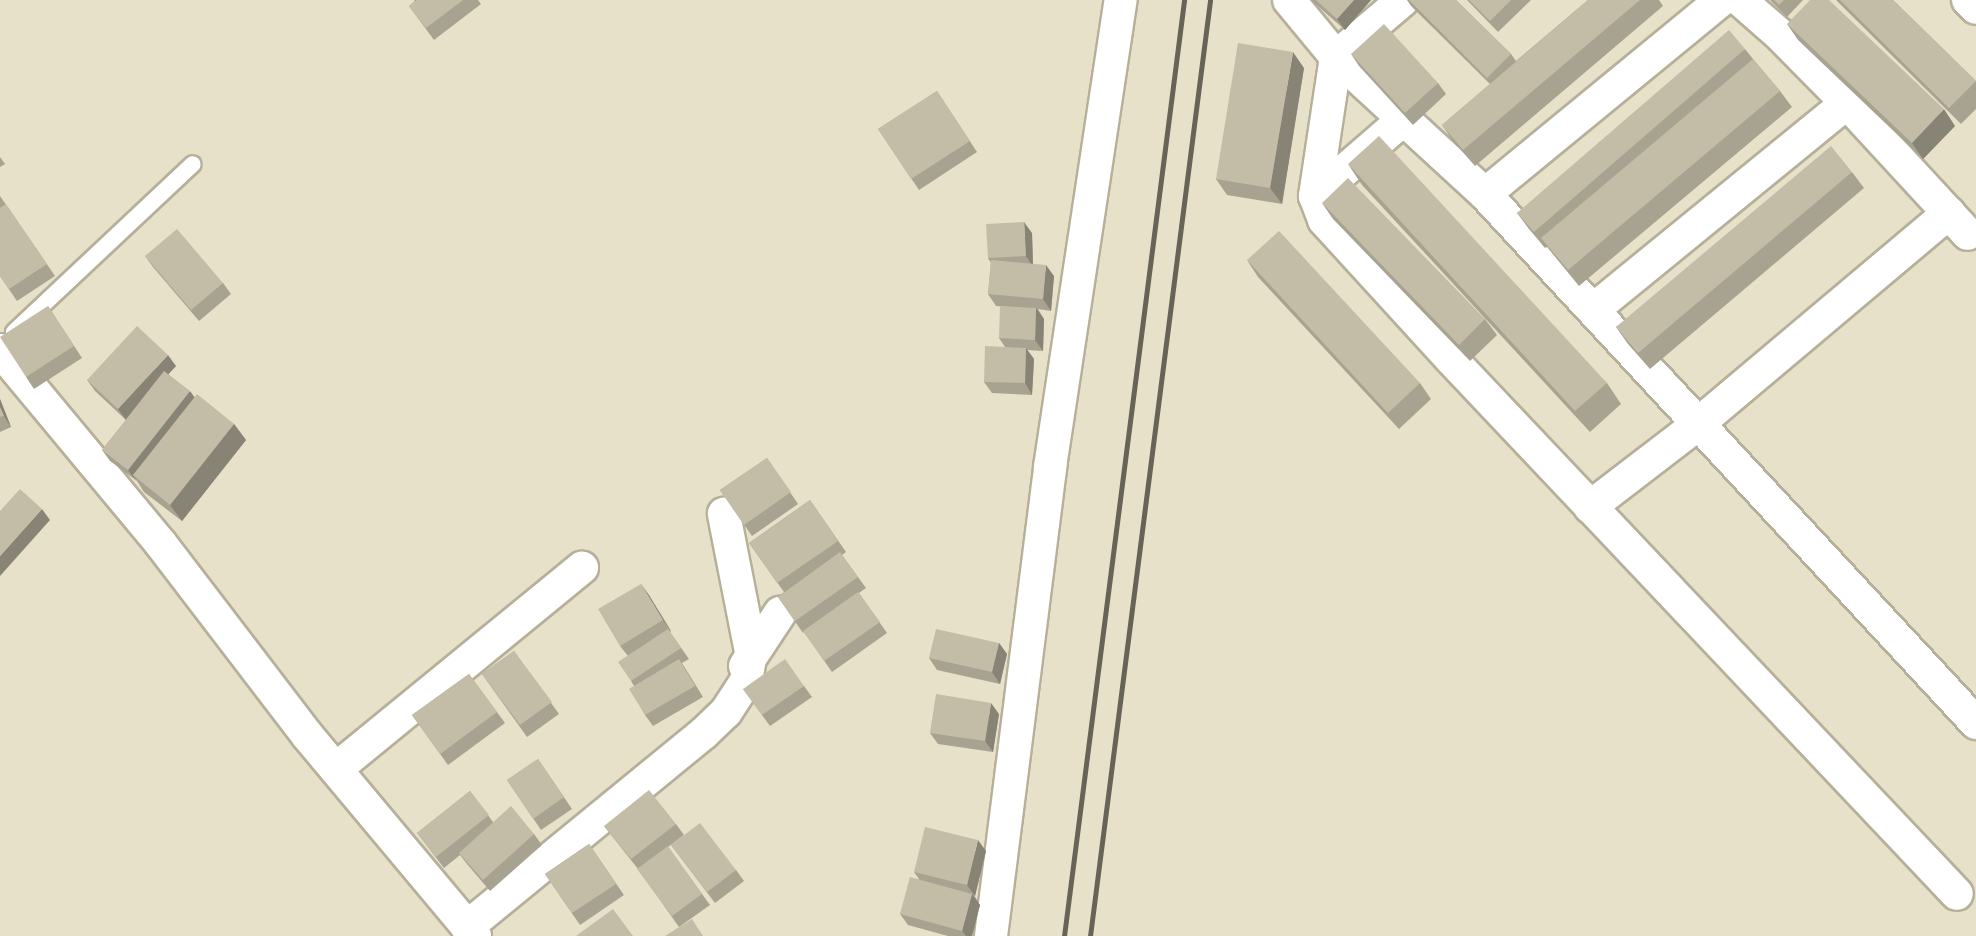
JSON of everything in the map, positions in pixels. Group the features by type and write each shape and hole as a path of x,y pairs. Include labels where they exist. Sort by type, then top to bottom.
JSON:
{"street":[{"path":"990,936 1050,467 1121,0"},
{"path":"1289,0 1336,57 1485,194 1976,723"},
{"path":"1403,0 1336,57 1315,196 1324,220 1590,507 1957,894"},
{"path":"1485,194 1721,0"},
{"path":"1590,507 1958,223 1847,103 1786,25 1740,0"},
{"path":"1968,0 1976,8"},
{"path":"1593,310 1847,103"},
{"path":"1315,196 1404,119"},
{"path":"0,351 161,544 336,769 471,931"},
{"path":"471,931 704,733 726,712 746,681 751,652 724,514"},
{"path":"336,769 582,568"},
{"path":"471,931 678,747 726,696 780,613"}],"lane":[{"path":"0,345 193,164"}],"building":[{"path":"417,0 463,0 426,28 409,6"},
{"path":"1316,0 1354,0 1337,19"},
{"path":"1409,0 1456,0 1511,54 1487,78"},
{"path":"1469,0 1511,0 1490,21"},
{"path":"1588,0 1640,0 1463,150 1442,125"},
{"path":"1810,0 1829,0 1944,109 1912,143 1787,24"},
{"path":"1840,0 1893,0 1976,81 1949,108"},
{"path":"1384,24 1438,83 1405,113 1351,54"},
{"path":"1729,30 1745,49 1534,232 1517,213"},
{"path":"1238,43 1293,52 1270,188 1216,179"},
{"path":"1753,59 1780,91 1568,270 1541,238"},
{"path":"937,91 970,141 911,179 878,129"},
{"path":"1379,136 1607,383 1575,411 1348,164"},
{"path":"1831,146 1852,172 1638,353 1616,327"},
{"path":"1348,178 1485,319 1459,345 1322,203"},
{"path":"6,204 47,264 9,289 0,276 0,208"},
{"path":"1024,222 1026,256 988,258 986,224"},
{"path":"177,229 223,283 191,310 145,256"},
{"path":"1279,231 1420,383 1388,413 1247,260"},
{"path":"991,260 1046,265 1043,299 988,294"},
{"path":"48,306 74,346 26,377 0,337"},
{"path":"1000,306 1036,308 1035,340 999,338"},
{"path":"137,326 168,355 118,409 87,380"},
{"path":"985,346 1026,348 1025,383 984,382"},
{"path":"164,371 190,391 128,470 102,450"},
{"path":"197,394 234,424 170,505 133,475"},
{"path":"767,458 791,492 744,525 720,490"},
{"path":"20,489 42,509 0,556 0,511"},
{"path":"810,500 838,541 777,583 749,543"},
{"path":"840,552 858,577 795,621 778,597"},
{"path":"641,584 663,620 620,646 598,609"},
{"path":"858,592 880,622 824,661 803,631"},
{"path":"668,629 681,648 631,681 618,662"},
{"path":"936,629 999,643 992,672 929,658"},
{"path":"514,651 552,702 520,725 482,674"},
{"path":"679,659 695,686 645,715 629,689"},
{"path":"785,659 804,686 762,715 743,689"},
{"path":"469,674 497,712 440,754 412,715"},
{"path":"936,694 991,703 985,741 930,733"},
{"path":"538,759 564,797 533,819 507,780"},
{"path":"649,790 676,824 631,859 604,826"},
{"path":"470,791 489,815 436,857 417,833"},
{"path":"511,806 534,834 483,880 459,853"},
{"path":"700,823 736,870 707,892 671,845"},
{"path":"925,827 978,840 967,885 914,872"},
{"path":"589,844 616,884 572,913 545,874"},
{"path":"668,846 702,894 672,916 637,869"},
{"path":"910,877 972,894 962,931 900,914"},
{"path":"613,909 633,936 576,936"},
{"path":"692,919 703,936 665,936"}],"railway":[{"path":"1064,936 1184,0"},
{"path":"1090,936 1210,0"}]}
